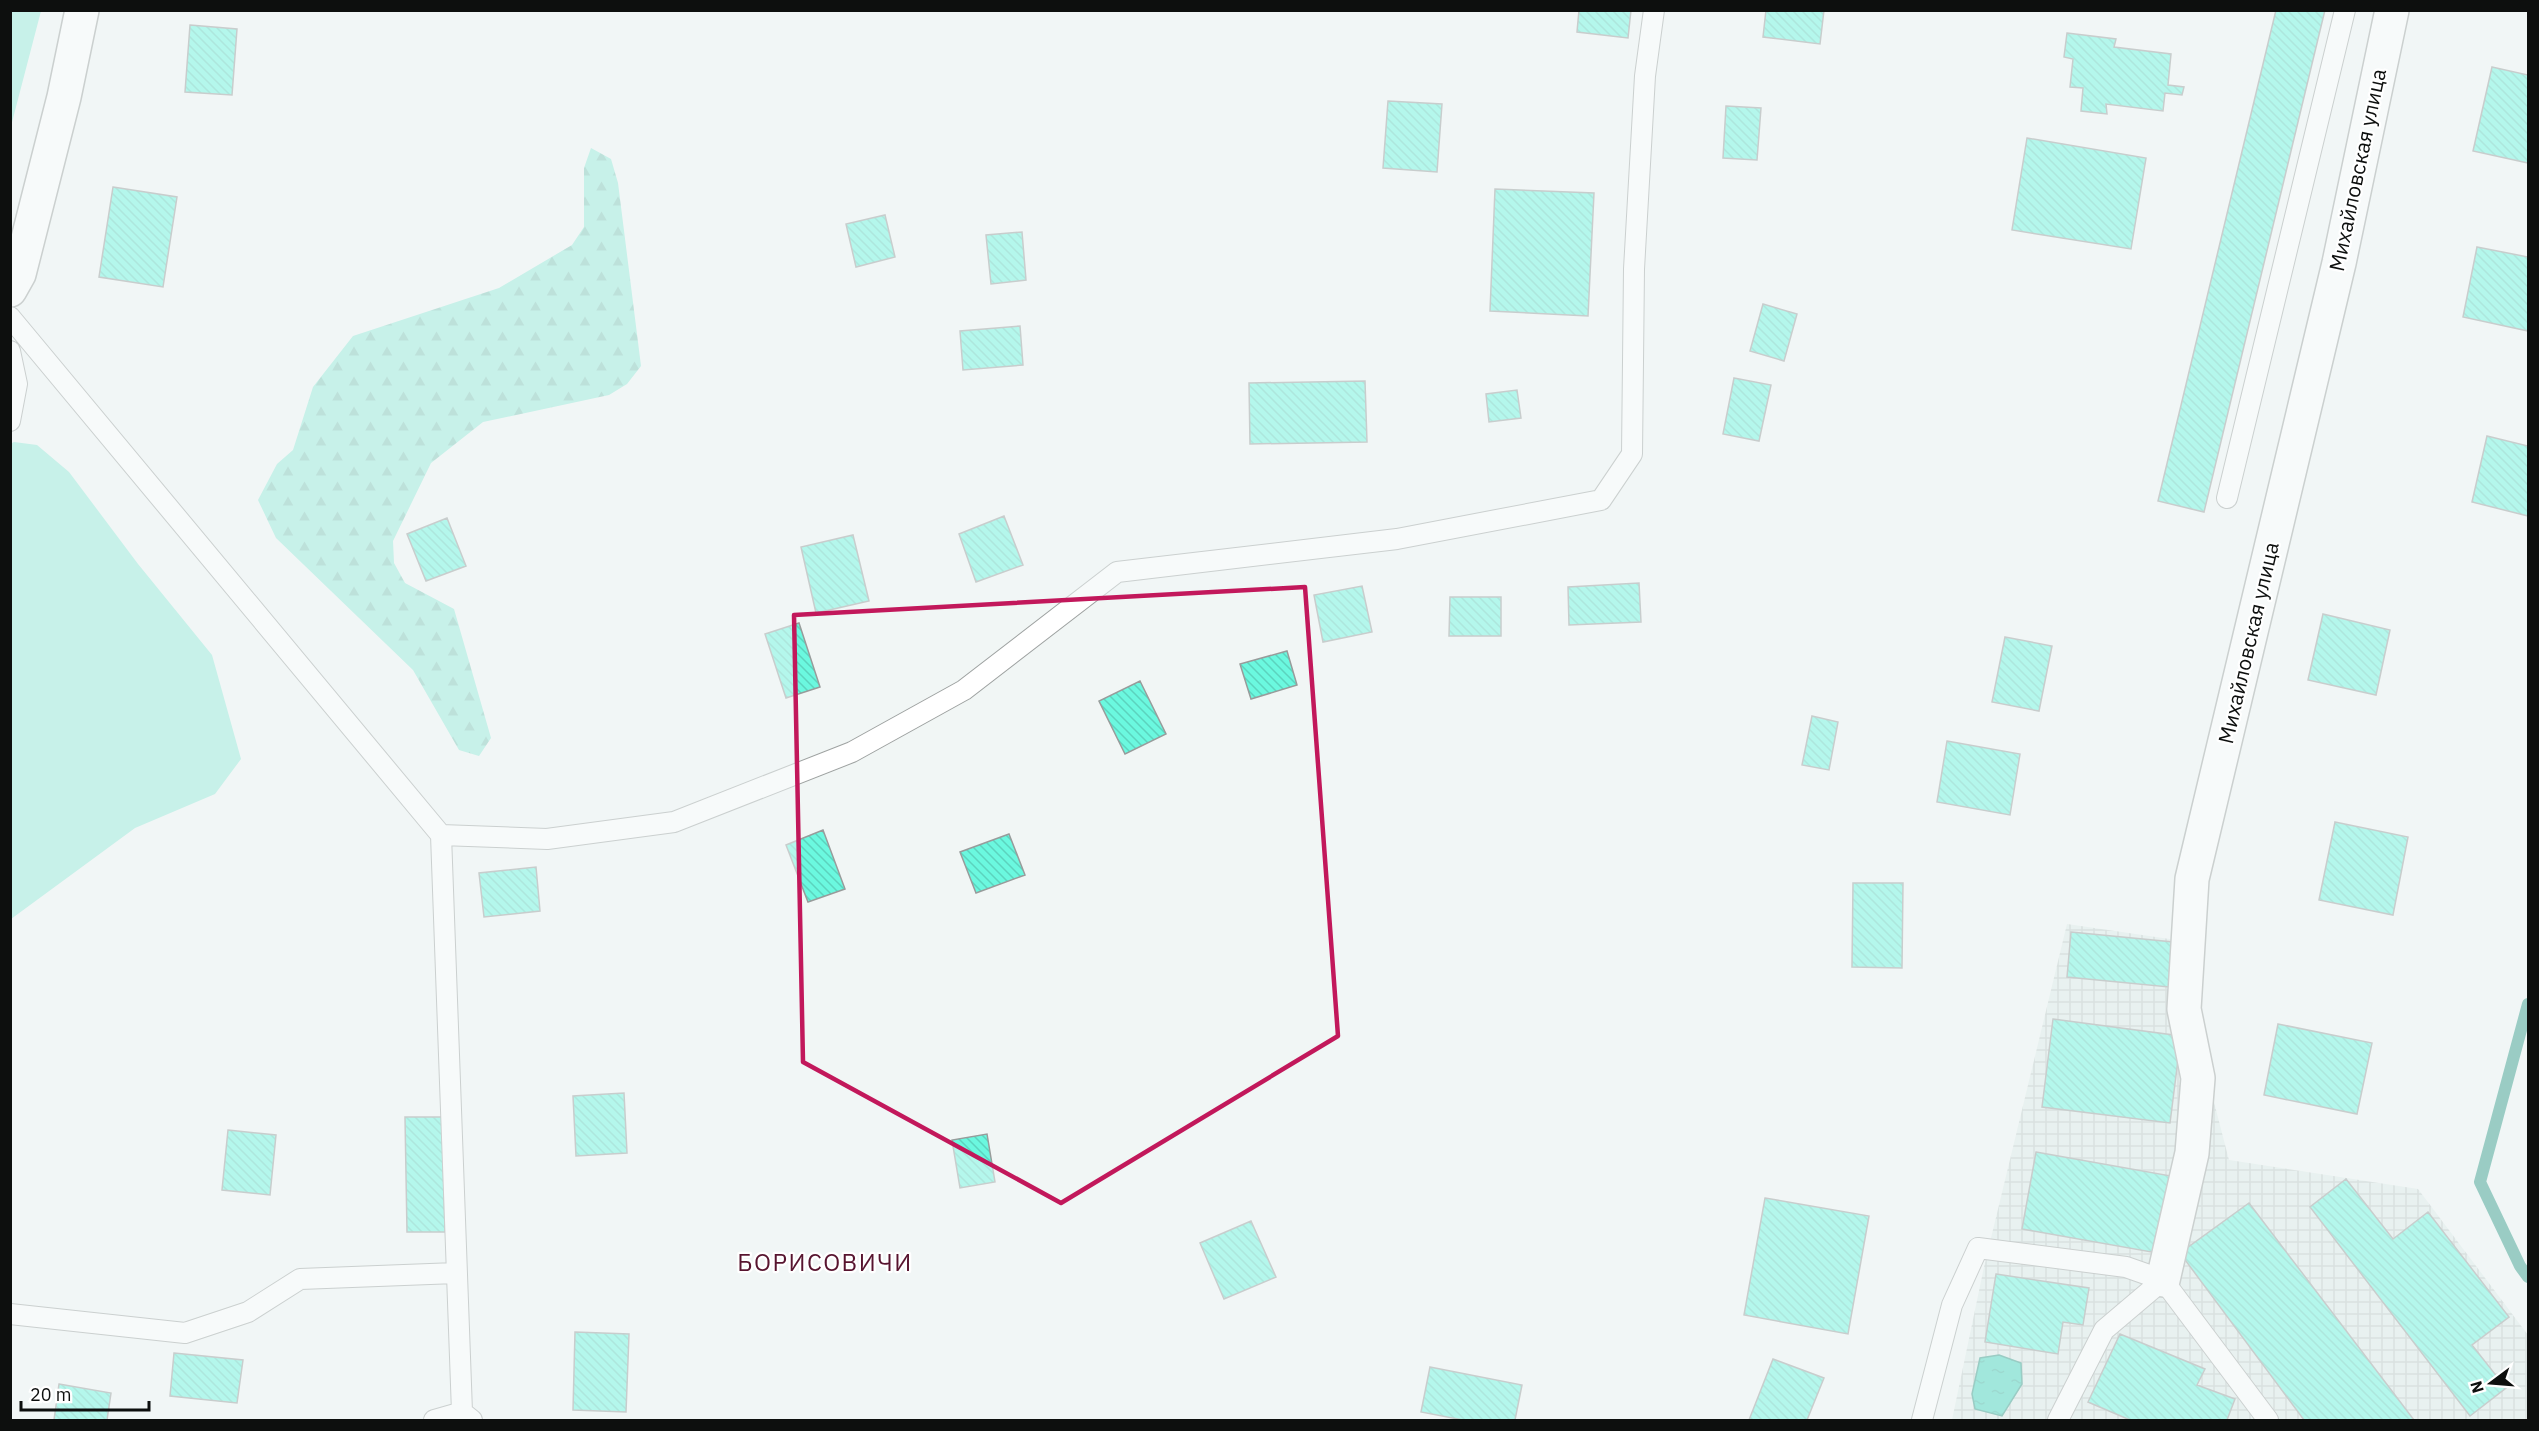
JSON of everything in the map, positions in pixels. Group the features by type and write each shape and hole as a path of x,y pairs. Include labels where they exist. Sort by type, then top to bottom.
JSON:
{"street":[{"path":"10,290 20,274 64,97 82,10"},
{"name":"Михайловская улица","path":"2163,1280 2192,1153 2198,1078 2184,1009 2192,879 2339,263 2392,10"}],"lane":[{"path":"441,835 547,839 674,822 852,752 964,690 1117,572 1397,539 1601,500 1632,454 1634,269 1645,76 1654,10"},
{"path":"2227,498 2345,10"},
{"path":"10,317 441,835 456,1273 467,1416 434,1420"},
{"path":"10,351 17,384 10,421"},
{"path":"1922,1420 1952,1305 1978,1248 2126,1267 2163,1280 2268,1420"},
{"path":"10,1314 185,1333 248,1312 300,1279 456,1273"},
{"path":"2059,1420 2104,1330 2163,1280"}],"highlighted area":[{"path":"1305,587 1338,1036 1061,1203 803,1062 794,615"}],"shaded area":[{"path":"2067,924 2190,942 2188,1002 2229,1160 2418,1189 2528,1335 2528,1420 1952,1420 1984,1267"}],"green space":[{"path":"10,11 41,11 11,126"},
{"path":"591,148 611,159 618,183 641,366 627,384 609,395 483,422 431,463 393,541 394,563 405,583 454,609 491,738 479,756 459,750 413,670 276,538 258,500 277,464 293,450 313,387 353,336 499,288 572,245 584,227 584,168"},
{"path":"14,442 37,445 69,472 138,564 212,655 241,759 215,794 135,828 11,919 10,444"}],"water":[{"path":"1999,1355 2021,1363 2022,1384 2002,1416 1975,1409 1972,1394 1980,1358"}],"building":[{"path":"1579,10 1631,10 1628,38 1577,32"},
{"path":"1766,10 1824,10 1820,44 1763,37"},
{"path":"2276,10 2325,10 2204,512 2158,501"},
{"path":"190,25 237,29 232,95 185,92"},
{"path":"2067,33 2116,39 2114,47 2171,54 2168,85 2184,87 2182,95 2165,93 2163,111 2106,104 2107,114 2081,111 2083,88 2070,87 2073,59 2064,57"},
{"path":"2492,67 2528,75 2528,163 2473,151"},
{"path":"1388,101 1442,104 1437,172 1383,168"},
{"path":"1726,106 1761,108 1757,160 1723,158"},
{"path":"2027,138 2146,158 2131,249 2012,230"},
{"path":"113,187 177,197 163,287 99,277"},
{"path":"1495,189 1594,193 1588,316 1490,311"},
{"path":"885,215 895,257 856,267 846,224"},
{"path":"1022,232 1026,280 991,284 986,235"},
{"path":"2477,247 2528,257 2528,331 2463,317"},
{"path":"1763,304 1797,314 1784,361 1750,351"},
{"path":"1020,326 1023,365 963,370 960,331"},
{"path":"1734,378 1771,385 1759,441 1723,434"},
{"path":"1365,381 1367,442 1250,444 1249,383"},
{"path":"1517,390 1521,418 1489,422 1486,394"},
{"path":"2487,436 2528,446 2528,516 2472,502"},
{"path":"1004,516 1023,565 976,582 959,534"},
{"path":"447,518 466,566 426,581 407,534"},
{"path":"853,535 869,601 816,613 801,547"},
{"path":"1639,583 1641,622 1569,625 1568,587"},
{"path":"1362,586 1372,632 1323,642 1314,595"},
{"path":"1450,597 1501,597 1501,636 1449,636"},
{"path":"2323,614 2390,630 2376,695 2308,680"},
{"path":"799,623 820,687 786,698 765,634"},
{"path":"2005,637 2052,646 2039,711 1992,702"},
{"path":"1287,651 1297,685 1251,699 1240,664"},
{"path":"1140,681 1166,734 1125,754 1099,701"},
{"path":"1812,716 1838,722 1829,770 1802,765"},
{"path":"1947,741 2020,754 2010,815 1937,802"},
{"path":"2335,822 2408,837 2393,915 2319,900"},
{"path":"823,830 845,889 808,902 786,845"},
{"path":"1009,834 1025,875 976,893 960,852"},
{"path":"536,867 540,911 484,917 479,873"},
{"path":"1853,883 1903,883 1902,968 1852,967"},
{"path":"2071,932 2173,942 2169,987 2067,977"},
{"path":"2053,1019 2181,1036 2170,1123 2042,1107"},
{"path":"2278,1024 2372,1043 2357,1114 2264,1095"},
{"path":"624,1093 627,1153 576,1156 573,1096"},
{"path":"405,1117 442,1117 445,1232 407,1232"},
{"path":"228,1130 276,1135 270,1195 222,1190"},
{"path":"987,1134 995,1182 960,1188 952,1140"},
{"path":"2036,1152 2171,1176 2157,1253 2022,1229"},
{"path":"2346,1179 2393,1239 2428,1212 2509,1317 2472,1345 2506,1388 2470,1416 2310,1207"},
{"path":"1765,1198 1869,1216 1848,1334 1744,1315"},
{"path":"2249,1203 2414,1420 2304,1420 2180,1253"},
{"path":"1251,1221 1276,1277 1224,1299 1200,1243"},
{"path":"1996,1274 2089,1288 2083,1325 2063,1322 2058,1354 1985,1342"},
{"path":"575,1332 629,1334 626,1412 573,1410"},
{"path":"2120,1334 2205,1369 2197,1385 2235,1399 2227,1420 2130,1420 2088,1402"},
{"path":"174,1353 243,1360 237,1403 170,1396"},
{"path":"1773,1359 1824,1378 1807,1420 1749,1420"},
{"path":"1430,1367 1522,1385 1515,1420 1463,1420 1421,1412"},
{"path":"59,1384 111,1393 107,1420 54,1420"}],"waterway":[{"path":"2528,1004 2480,1182 2520,1266 2528,1277"}],"district":[{"name":"БОРИСОВИЧИ","path":"825,1263"}]}
